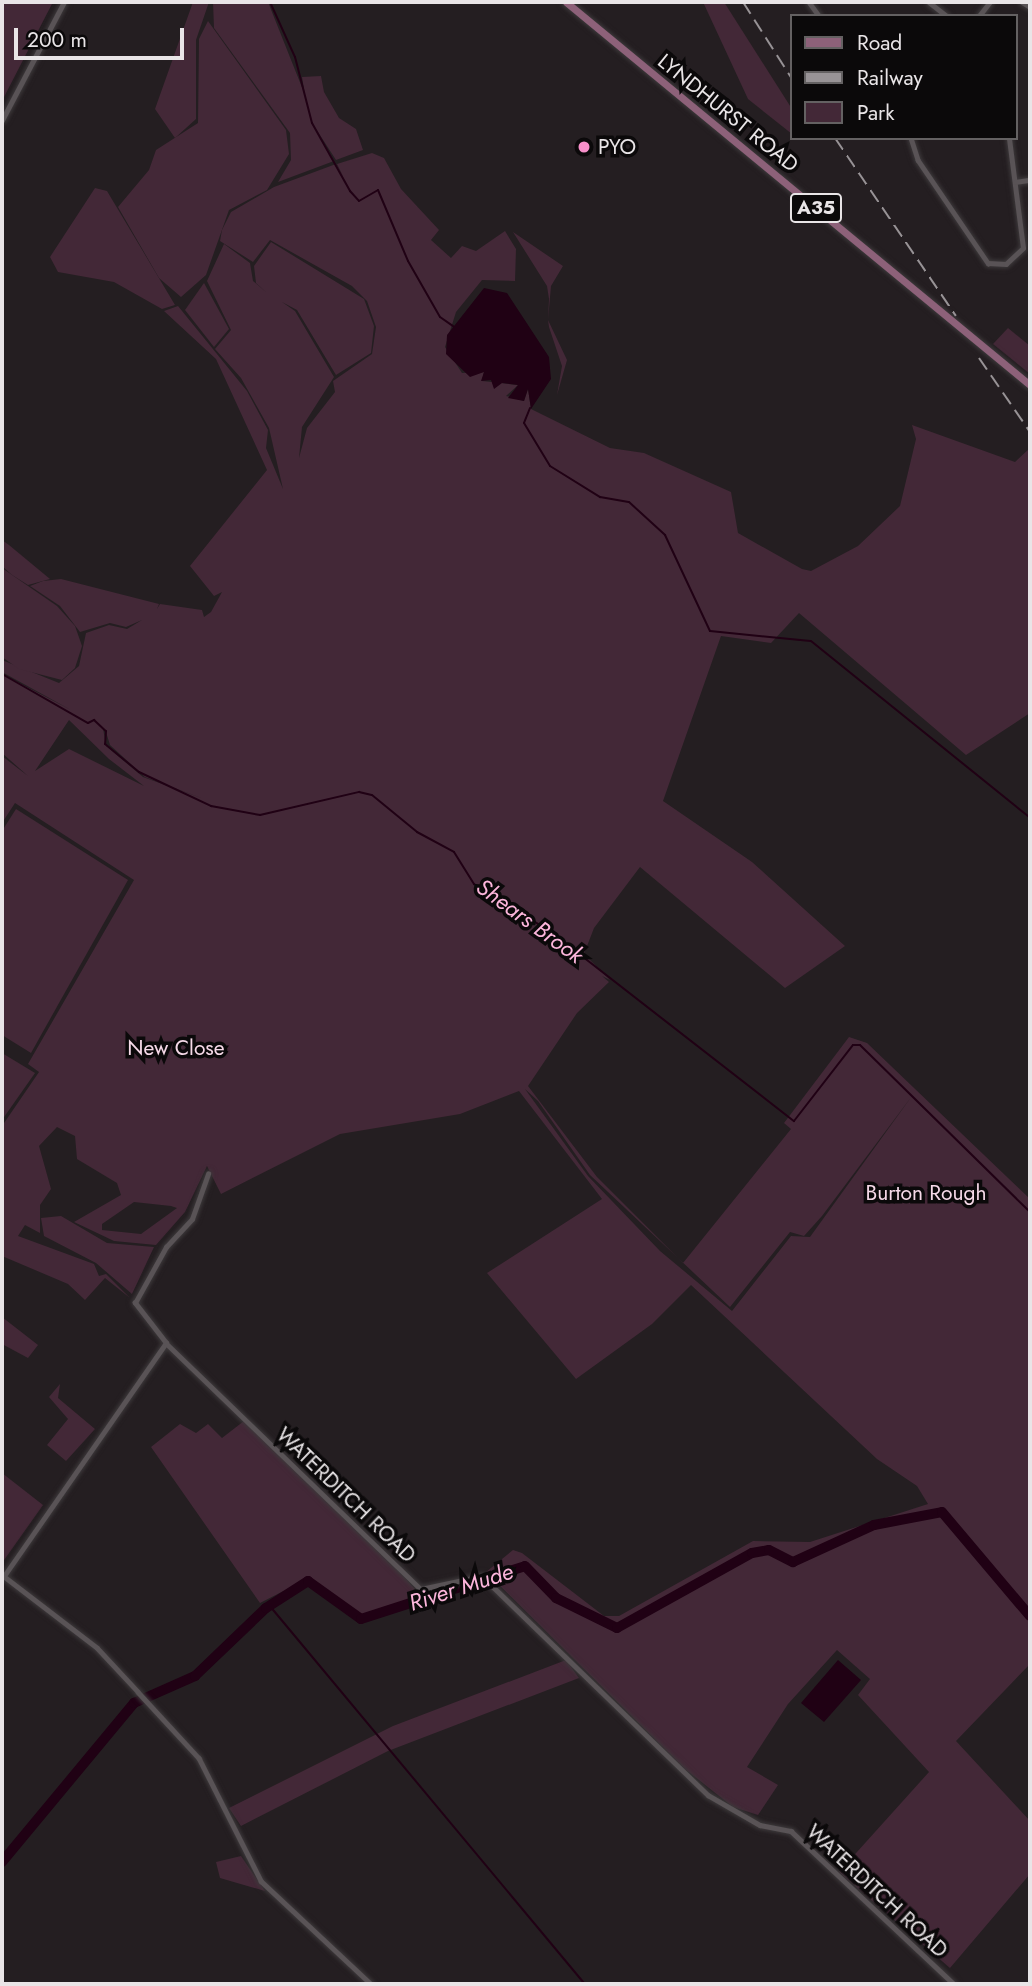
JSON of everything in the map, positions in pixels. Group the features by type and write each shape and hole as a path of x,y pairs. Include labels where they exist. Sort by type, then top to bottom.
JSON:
{"main road":[{"name":"LYNDHURST ROAD","path":"567,2 1030,385"}],"street":[{"path":"2,120 64,2"},
{"path":"929,2 944,14"},
{"path":"1022,2 1030,7"},
{"path":"912,140 918,160 988,263 1006,264 1023,248 1009,140"},
{"path":"1016,182 1030,180"},
{"path":"208,1174 192,1219 166,1247 135,1303 166,1343 3,1576 97,1648 199,1758 261,1881 371,1984"},
{"name":"WATERDITCH ROAD","path":"166,1343 421,1589 482,1576 708,1795 760,1825 791,1831 954,1984"}],"green space":[{"path":"2,2 53,2 2,101"},
{"path":"193,2 209,2 196,40 196,119 175,138 155,109"},
{"path":"213,2 268,2 305,95 302,77 321,76 324,92 339,118 356,129 363,150 336,160 316,129 334,161 278,182 291,160 290,133 214,28"},
{"path":"703,2 724,2 790,106 790,132 748,99"},
{"path":"208,21 286,130 289,154 267,190 229,210 206,275 181,297 159,278 118,207 149,170 156,150 198,123 199,39"},
{"path":"372,153 384,158 401,189 439,230 431,240 451,258 462,246 476,251 505,231 516,249 515,281 482,280 456,312 445,347 462,373 484,372 482,381 518,385 506,396 524,401 528,389 531,409 610,448 644,453 731,492 738,533 802,569 811,571 858,546 900,506 916,439 912,425 1015,462 1030,448 1030,713 966,755 799,613 771,643 721,636 663,801 752,862 845,946 785,988 640,867 594,928 584,954 610,980 602,976 609,982 577,1013 528,1086 597,1177 678,1258 590,1175 538,1101 525,1089 588,1176 660,1251 732,1311 791,1236 810,1237 912,1096 822,1216 804,1236 790,1232 730,1307 683,1263 791,1129 784,1123 849,1037 867,1043 1030,1199 1030,1664 956,1741 1030,1821 1030,1874 950,1968 839,1872 929,1772 858,1695 870,1679 837,1650 788,1704 747,1767 778,1785 758,1815 733,1807 685,1769 486,1572 513,1550 522,1553 604,1616 619,1616 753,1541 810,1542 928,1504 917,1486 877,1459 691,1285 652,1324 576,1379 487,1273 602,1199 519,1091 460,1114 340,1134 221,1194 207,1166 185,1212 156,1245 114,1241 74,1222 121,1195 117,1183 77,1159 75,1136 57,1127 39,1146 51,1189 40,1205 40,1233 25,1225 18,1236 94,1264 99,1276 106,1274 130,1298 105,1278 85,1300 68,1284 2,1256 2,1126 39,1072 28,1064 134,880 15,803 2,823 2,756 28,776 2,753 2,674 71,710 2,672 2,660 59,683 79,666 86,633 109,625 127,629 142,620 126,627 110,623 80,632 60,606 30,586 43,581 61,579 159,604 157,609 160,604 202,610 204,617 211,612 222,592 214,596 190,566 267,470 216,359 164,311 178,306 247,391 268,430 266,448 283,489 269,428 241,378 215,349 231,330 207,281 224,244 250,263 253,281 267,293 256,283 254,266 271,242 364,299 374,326 371,353 336,375 297,310 282,302 295,311 334,377 302,427 299,458 307,428 335,392 333,381 372,354 376,327 367,301 352,286 270,240 253,262 220,241 231,212 274,187 336,164 343,176 337,164","holes":["69,720 109,759 144,786 69,749 35,771","103,728 110,745 145,777 204,799 143,777 106,746","134,1202 177,1208 141,1234 102,1230 102,1224"]},
{"path":"95,188 107,191 175,305 162,309 114,282 58,272 50,257"},
{"path":"513,232 563,266 551,286 548,320 547,286"},
{"path":"204,283 229,329 214,347 185,310"},
{"path":"548,320 567,360 557,395 562,366"},
{"path":"1008,328 1030,346 1030,374 993,344"},
{"path":"2,540 50,579 28,585 12,575 2,566"},
{"path":"2,568 57,606 75,626 82,646 75,668 62,680 19,669 2,657"},
{"path":"16,809 128,880 31,1053 2,1035 2,831"},
{"path":"2,1053 35,1073 2,1120"},
{"path":"61,1216 107,1243 154,1247 132,1294 96,1263 44,1236 41,1218"},
{"path":"2,1317 38,1345 28,1358 2,1344"},
{"path":"60,1384 58,1398 95,1429 66,1461 47,1445 68,1419 49,1397"},
{"path":"244,1421 421,1596 362,1615 309,1578 260,1603 151,1447 180,1424 196,1433 208,1424 222,1438"},
{"path":"2,1473 43,1505 2,1563"},
{"path":"566,1660 579,1678 388,1751 241,1826 229,1808 393,1726"},
{"path":"241,1856 265,1891 220,1878 216,1862"}],"shaded area":[{"path":"484,288 507,293 549,357 551,379 531,409 528,389 524,401 508,398 518,385 502,383 494,389 491,380 481,381 484,372 470,377 446,354 447,335"},
{"path":"838,1660 861,1680 824,1722 801,1703"}],"waterway":[{"path":"270,2 295,57 312,123 350,191 359,201 378,190 408,261 440,317 453,326"},
{"path":"530,408 524,423 550,466 600,497 629,502 665,535 710,631 811,641 1030,818"},
{"name":"Shears Brook","path":"2,674 88,723 94,720 106,731 105,744 139,772 211,806 260,815 359,792 372,795 417,832 454,852 474,884 551,932 794,1121 853,1045 860,1045 1030,1212"},
{"name":"River Mude","path":"2,1862 134,1703 195,1676 266,1608 308,1581 361,1619 525,1566 556,1598 617,1628 752,1553 769,1550 793,1562 874,1525 942,1512 1030,1616"},
{"path":"269,1605 585,1984"}],"railway":[{"path":"743,2 790,76"},
{"path":"836,140 956,316"},
{"path":"979,358 1030,432"}],"place":[{"name":"PYO","path":"584,147"}],"park label":[{"name":"New Close","path":"176,1048"},
{"name":"Burton Rough","path":"926,1193"}]}
